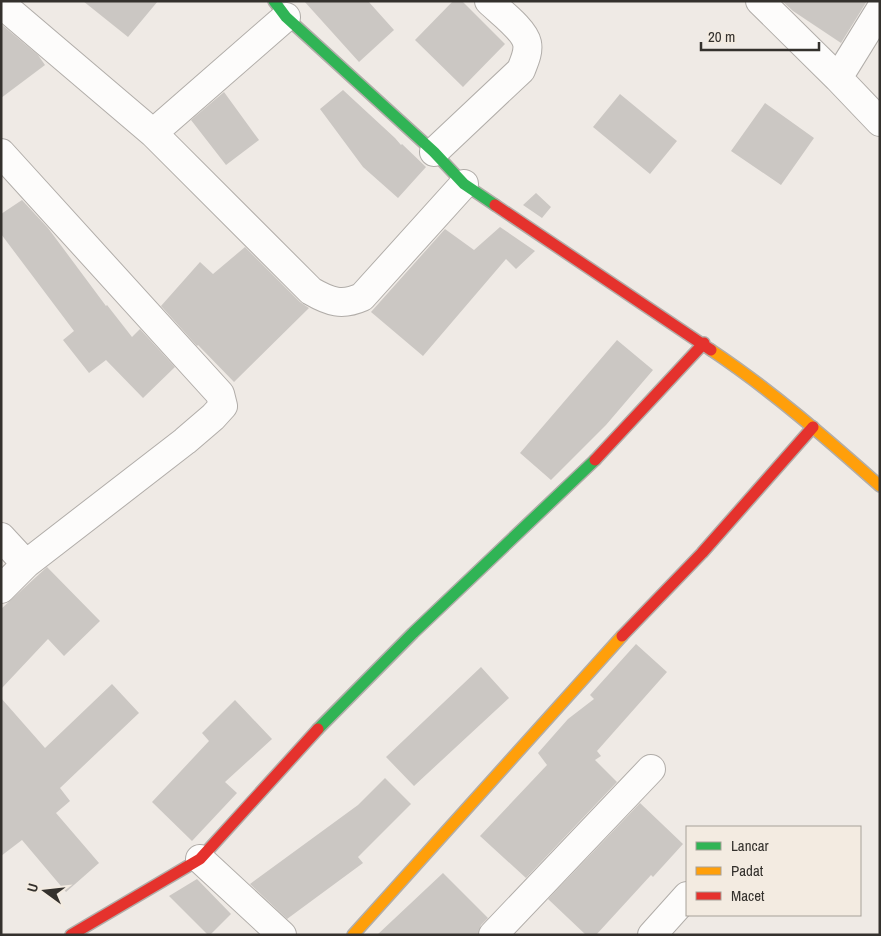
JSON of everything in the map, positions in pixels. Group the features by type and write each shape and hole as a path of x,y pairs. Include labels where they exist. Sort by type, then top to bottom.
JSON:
{"street":[{"path":"434,152 521,70 526,57 527,42 520,30 489,1"},
{"path":"760,1 880,122"},
{"path":"4,6 153,132 311,291 324,298 349,303 362,297 464,184"},
{"path":"153,132 280,9 434,152 464,184 704,343 813,427 880,486"},
{"path":"838,78 880,10"},
{"path":"1,153 220,394 223,406 185,441 26,564 1,589"},
{"path":"71,935 200,859 329,717 413,632 591,464 704,343"},
{"path":"353,935 612,647 702,553 813,427"},
{"path":"1,537 26,564"},
{"path":"493,935 650,769"},
{"path":"200,859 282,935"},
{"path":"652,935 686,897"}],"building":[{"path":"83,1 158,1 128,37"},
{"path":"304,1 368,1 394,30 359,62"},
{"path":"453,1 462,1 505,44 463,87 415,40"},
{"path":"782,1 867,1 841,43 793,11"},
{"path":"1,24 38,55 45,65 1,98"},
{"path":"343,90 426,167 398,198 363,167 320,109"},
{"path":"224,92 259,140 226,165 191,120"},
{"path":"620,94 677,141 650,174 593,127"},
{"path":"765,103 814,138 781,185 731,151"},
{"path":"536,193 551,207 542,218 523,205"},
{"path":"22,200 48,228 106,306 132,337 140,329 175,367 143,398 106,360 89,373 63,340 74,331 1,234 1,214"},
{"path":"500,227 535,251 516,269 506,259 423,356 371,312 445,229 474,250"},
{"path":"245,247 300,302 309,308 234,382 197,346 161,306 200,262 213,274"},
{"path":"617,340 653,370 606,425 551,480 520,453"},
{"path":"47,567 100,621 64,656 48,639 1,689 1,609"},
{"path":"636,644 667,672 597,751 601,756 595,760 617,782 526,878 480,836 547,765 538,753 568,719 594,699 590,695"},
{"path":"481,667 509,698 414,786 386,757"},
{"path":"112,684 139,713 60,788 70,801 56,813 99,863 66,892 22,840 1,856 1,698 45,748"},
{"path":"235,700 272,739 225,782 237,793 192,841 152,802 209,741 202,733"},
{"path":"385,778 411,804 358,857 363,863 287,919 250,884 358,805"},
{"path":"640,803 683,844 653,877 651,875 596,935 586,935 548,899"},
{"path":"443,873 488,918 481,925 478,935 377,935"},
{"path":"197,879 231,914 210,935 169,896"}],"traffic: fast":[{"path":"274,1 286,17 434,152 464,184 495,205"},
{"path":"318,729 413,633 595,460"}],"traffic: slow":[{"path":"711,350 777,398 880,486"},
{"path":"353,935 622,636"}],"traffic: jam":[{"path":"495,205 711,350"},
{"path":"595,460 704,343"},
{"path":"622,636 702,553 813,427"},
{"path":"71,935 200,859 318,729"}]}
